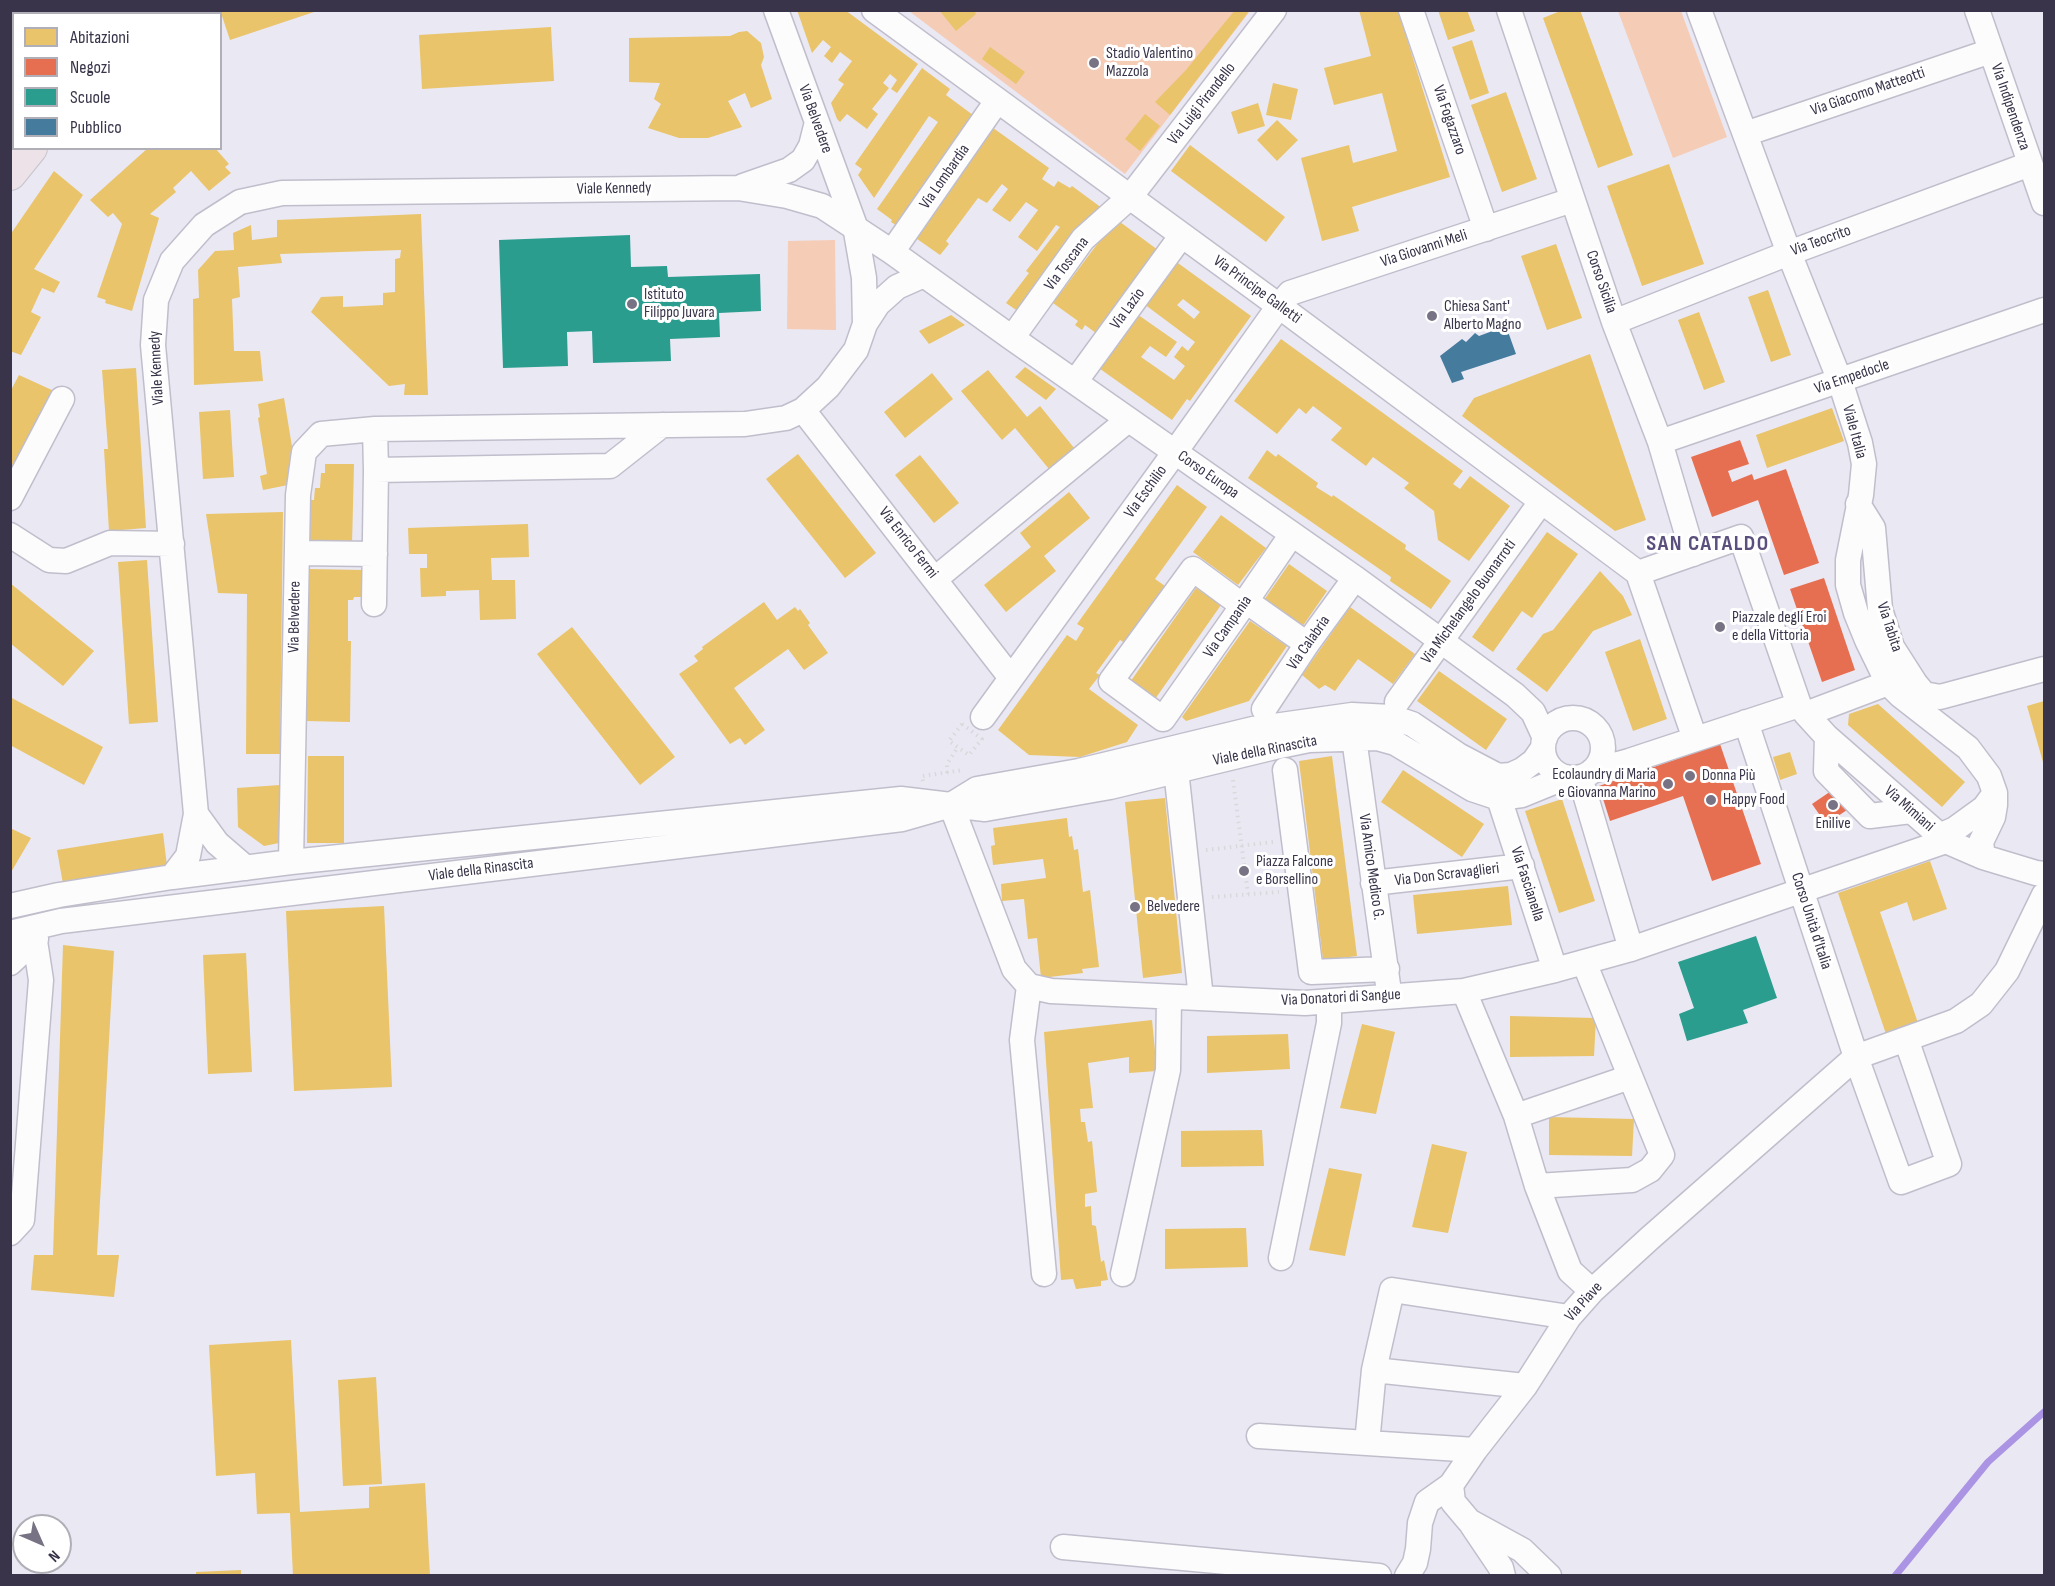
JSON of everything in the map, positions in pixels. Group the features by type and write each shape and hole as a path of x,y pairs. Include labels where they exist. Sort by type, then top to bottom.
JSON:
{"main road":[{"path":"10,174 29,150"}],"street":[{"name":"Via Belvedere","path":"291,862 298,495 304,452 321,434 375,429 745,424 786,418 803,410 828,387 856,351 866,324 864,278 855,226 776,10"},
{"name":"Via Principe Galletti","path":"874,10 1279,306 1638,573"},
{"name":"Via Luigi Pirandello","path":"1130,197 1274,10"},
{"name":"Via Fogazzaro","path":"1411,10 1486,229"},
{"name":"Corso Sicilia","path":"1509,10 1614,322 1660,442 1693,554"},
{"name":"Viale Italia","path":"1699,10 1789,253 1840,381 1860,443 1864,464 1848,560 1848,585 1867,640 1888,683 1968,748 1986,770 1995,793"},
{"name":"Via Indipendenza","path":"1977,10 2044,203"},
{"name":"Via Giacomo Matteotti","path":"1745,134 1991,51"},
{"name":"Via Lombardia","path":"892,252 997,101"},
{"path":"738,188 789,170 802,160 811,146 817,122"},
{"name":"Via Teocrito","path":"1614,322 1789,253 2030,164"},
{"name":"Corso Europa","path":"738,188 787,196 822,206 855,226 1440,640 1533,712 1544,743"},
{"name":"Viale Kennedy","path":"172,877 188,856 196,814 153,345 156,300 172,261 204,225 240,202 282,193 738,188"},
{"name":"Via Toscana","path":"1012,338 1083,239 1130,197"},
{"name":"Via Giovanni Meli","path":"1279,306 1290,293 1572,200"},
{"name":"Via Lazio","path":"1075,382 1182,235"},
{"path":"866,324 878,304 897,286 924,275"},
{"name":"Via Eschilio","path":"975,727 1279,306"},
{"name":"Via Empedocle","path":"1660,442 2044,310"},
{"path":"10,498 62,399"},
{"name":"Via Enrico Fermi","path":"803,410 1011,678"},
{"path":"935,579 1128,420"},
{"path":"376,470 610,466 662,425"},
{"path":"374,604 375,429"},
{"name":"Via Michelangelo Buonarroti","path":"1397,702 1541,502"},
{"name":"Via Tabita","path":"1858,504 1873,528 1880,609 1892,647 1924,694 1940,697 2044,669"},
{"name":"Via Campania","path":"1244,603 1193,569 1111,681 1163,719 1244,603 1292,534"},
{"path":"10,535 49,560 66,561 110,543 172,544"},
{"path":"1695,739 1638,573 1741,537 1802,709"},
{"path":"297,553 375,554"},
{"name":"Via Calabria","path":"1264,709 1354,578"},
{"path":"1244,603 1307,644"},
{"path":"1603,743 1629,761 1746,722 1802,709 1888,683"},
{"name":"Via Mimiani","path":"1802,709 1827,737 1943,838 1983,857 2044,874"},
{"name":"Viale della Rinascita","path":"27,934 61,921 903,819 951,805 977,789 1079,771 1253,729 1352,715 1391,717 1412,724 1458,755 1498,776 1511,775 1522,770 1534,761 1544,743"},
{"path":"1576,718 1594,726 1603,743 1603,753 1599,763 1579,775 1549,766 1545,758 1544,743 1550,729 1566,719 1576,718"},
{"name":"Corso Unità d'Italia","path":"1746,722 1800,891 1901,1182 1949,1164 1906,1039"},
{"name":"Via Amico Medico G.","path":"1354,738 1389,996"},
{"name":"Viale della Rinascita","path":"16,899 291,862 901,799 985,809 1110,787 1298,742 1377,738 1395,743 1472,789 1499,798 1522,795 1629,761"},
{"path":"1176,770 1201,998"},
{"path":"1285,770 1311,972 1387,969"},
{"path":"1579,775 1631,949"},
{"path":"1983,857 1981,842 1993,817 1995,793"},
{"name":"Via Donatori di Sangue","path":"1029,986 1051,991 1305,1003 1464,991 1555,970 1631,949 1800,891 1943,838 1984,808 1995,793"},
{"name":"Via Fascianella","path":"1499,798 1555,970"},
{"path":"951,805 1014,969 1029,986 1022,1040 1044,1274"},
{"path":"196,814 217,843 246,868"},
{"name":"Via Don Scravaglieri","path":"1373,884 1522,866"},
{"path":"1856,1057 1956,1021 1981,1004 2007,970 2044,895"},
{"path":"10,963 27,934"},
{"path":"10,1233 22,1220 41,980 27,934"},
{"path":"1537,1186 1632,1180 1650,1170 1662,1155 1584,962"},
{"path":"1464,991 1516,1116 1537,1186 1570,1271 1592,1291"},
{"path":"1123,1274 1168,1070 1169,998"},
{"path":"1281,1258 1329,1023 1329,1002"},
{"name":"Via Piave","path":"1407,1575 1415,1563 1420,1523 1427,1502 1451,1485 1525,1386 1569,1317 1592,1291 1856,1057"},
{"path":"1516,1116 1630,1077"},
{"path":"1367,1443 1374,1370 1392,1290 1569,1317"},
{"path":"1374,1370 1525,1386"},
{"path":"1259,1436 1475,1450"},
{"path":"1451,1485 1453,1502 1469,1521 1501,1568 1503,1575"},
{"path":"1469,1521 1522,1550 1550,1575"},
{"path":"1063,1547 1379,1575"}],"path":[{"path":"975,727 969,755 949,741 975,727"},
{"path":"947,773 947,764 958,747"},
{"path":"922,776 967,770"},
{"path":"1233,776 1248,894"},
{"path":"1185,853 1275,842"},
{"path":"1190,898 1281,892"}],"shaded area":[{"name":"Stadio Valentino Mazzola","path":"909,11 1250,11 1125,174"},
{"path":"1618,11 1681,11 1727,137 1673,158"},
{"path":"835,240 836,330 787,329 788,241"}],"building: Abitazioni":[{"path":"220,10 317,10 230,40"},
{"path":"797,10 845,10 918,64 897,93 891,89 897,80 890,74 883,83 889,88 872,109 878,114 867,129 847,114 840,122 831,103 844,84 838,80 852,61 840,52 832,63 824,56 831,47 823,40 812,53"},
{"path":"939,10 974,10 976,14 956,31"},
{"path":"1235,10 1250,10 1170,115 1155,102 1186,70"},
{"path":"1359,10 1398,10 1450,177 1352,207 1359,231 1322,241 1301,158 1349,145 1353,163 1397,151 1382,93 1334,105 1324,68 1371,56"},
{"path":"1438,10 1467,10 1475,31 1448,40"},
{"path":"1563,10 1580,10 1633,155 1598,168 1543,18"},
{"path":"551,27 554,81 422,89 419,35"},
{"path":"747,31 761,43 764,57 761,65 772,99 751,108 745,93 728,101 742,127 708,138 679,138 648,128 661,104 654,99 660,83 629,82 629,38 730,36"},
{"path":"1472,40 1489,93 1470,100 1452,47"},
{"path":"990,47 1025,72 1016,84 982,59"},
{"path":"922,68 950,89 946,95 977,118 899,227 877,209 938,122 929,116 874,198 858,175 862,169 855,164"},
{"path":"1273,83 1298,89 1291,120 1266,115"},
{"path":"1506,92 1537,179 1502,192 1471,105"},
{"path":"1258,103 1265,126 1238,134 1231,112"},
{"path":"1145,114 1160,126 1140,151 1125,139"},
{"path":"1277,120 1298,140 1277,161 1257,140"},
{"path":"989,125 1049,168 1042,179 1054,187 1058,181 1070,188 1072,186 1106,211 1019,312 1006,303 1029,273 1026,271 1060,227 1056,225 1037,251 1018,237 1038,210 1026,202 1010,222 992,210 1008,189 1002,184 987,203 978,198 946,241 949,244 940,255 910,234"},
{"path":"1190,145 1285,217 1266,242 1171,171"},
{"path":"146,150 217,150 229,164 225,167 231,173 209,191 191,171 173,188 176,192 150,214 159,218 132,311 105,303 106,300 97,297 122,224 113,213 108,217 90,200"},
{"path":"1669,164 1704,264 1642,286 1607,186"},
{"path":"54,171 83,195 34,269 60,282 54,293 42,288 31,312 41,317 21,355 10,351 10,235"},
{"path":"421,214 428,395 404,395 405,384 389,386 311,312 321,297 343,296 343,307 383,305 383,293 395,292 395,259 400,258 401,250 280,254 282,263 238,267 240,297 232,299 234,351 260,351 263,381 194,385 193,299 199,298 198,270 215,251 234,250 233,233 251,225 252,240 277,237 277,220"},
{"path":"1116,219 1162,253 1100,336 1085,325 1082,330 1075,325 1078,321 1053,303"},
{"path":"1556,244 1582,318 1547,330 1521,256"},
{"path":"1171,258 1251,316 1190,401 1187,399 1172,420 1096,366 1134,312 1177,342 1166,357 1150,346 1141,357 1174,380 1185,366 1174,357 1182,346 1188,351 1195,342 1140,301","holes":["1183,299 1200,312 1194,319 1177,305"]},
{"path":"1768,290 1791,355 1771,362 1748,297"},
{"path":"1699,312 1725,382 1704,390 1678,320"},
{"path":"951,315 965,325 929,344 919,331"},
{"path":"1281,339 1463,471 1453,484 1460,489 1470,476 1510,506 1469,561 1438,540 1434,511 1404,488 1409,483 1373,457 1366,466 1331,440 1342,428 1313,406 1306,414 1299,408 1277,434 1234,401"},
{"path":"1590,354 1646,520 1615,531 1462,416 1474,398"},
{"path":"1025,367 1056,389 1046,400 1015,377"},
{"path":"136,368 146,528 109,531 104,449 108,449 102,370"},
{"path":"988,370 1027,417 1040,406 1079,454 1054,475 1015,428 1002,440 961,391"},
{"path":"932,373 953,399 905,438 884,412"},
{"path":"19,375 54,391 10,474 10,392"},
{"path":"284,398 298,483 263,490 260,476 267,474 258,404"},
{"path":"1832,408 1844,441 1767,468 1756,435"},
{"path":"230,410 234,477 203,479 199,412"},
{"path":"1267,450 1276,457 1278,454 1318,483 1316,487 1332,497 1333,495 1406,545 1405,549 1451,581 1431,609 1390,581 1391,577 1248,478"},
{"path":"798,454 876,553 845,578 766,479"},
{"path":"920,455 959,503 934,523 895,475"},
{"path":"325,464 354,464 352,545 307,544 308,500 314,500 315,488 320,488 321,473 325,473"},
{"path":"1177,485 1207,507 1155,579 1165,586 1125,643 1120,640 1096,673 1100,675 1089,689 1138,725 1127,742 1080,757 1029,755 998,730 1067,635 1076,641 1084,628 1077,624"},
{"path":"1069,492 1090,518 1044,556 1056,571 1006,612 984,585 1031,547 1020,533"},
{"path":"283,512 280,754 246,754 247,594 218,593 206,514"},
{"path":"1221,515 1266,548 1238,585 1193,552"},
{"path":"528,524 529,557 491,558 492,580 515,580 516,619 480,620 479,590 446,591 446,596 421,597 420,568 427,568 427,554 409,554 408,528"},
{"path":"1547,532 1578,554 1532,618 1522,611 1493,652 1472,637"},
{"path":"147,560 158,722 129,724 118,562"},
{"path":"1289,564 1327,591 1300,630 1262,603"},
{"path":"308,569 364,570 363,597 348,600 348,641 351,641 350,722 306,721"},
{"path":"1600,571 1623,596 1632,615 1593,631 1547,692 1516,669 1543,634 1553,630"},
{"path":"10,583 94,651 63,686 10,643"},
{"path":"1196,588 1221,605 1153,702 1128,685"},
{"path":"764,602 777,620 795,607 798,611 800,609 810,623 808,625 828,653 804,670 788,649 734,688 765,730 745,745 740,738 730,744 679,674 698,661 694,656 703,649 702,647"},
{"path":"1350,607 1415,654 1393,684 1358,659 1335,691 1325,685 1319,689 1302,675"},
{"path":"1250,621 1287,646 1249,701 1186,721 1182,717"},
{"path":"572,627 675,757 640,785 537,654"},
{"path":"1640,639 1667,719 1633,731 1605,652"},
{"path":"1439,671 1507,719 1486,750 1417,701"},
{"path":"10,697 103,747 84,785 10,745"},
{"path":"2044,701 2044,762 2043,762 2027,706"},
{"path":"1878,704 1965,782 1942,807 1848,725 1849,714"},
{"path":"1790,752 1797,774 1780,780 1773,757"},
{"path":"308,756 344,756 344,843 307,843"},
{"path":"1332,756 1357,956 1323,960 1299,761"},
{"path":"1403,770 1484,824 1462,857 1381,802"},
{"path":"280,785 279,843 264,846 238,827 237,788"},
{"path":"1165,798 1182,973 1143,978 1125,802"},
{"path":"1562,799 1595,901 1559,913 1525,811"},
{"path":"1067,818 1069,837 1072,836 1074,850 1078,849 1083,892 1090,890 1099,967 1082,969 1083,973 1041,978 1037,938 1028,939 1024,899 1002,901 1001,884 1046,878 1043,859 993,865 991,846 995,845 993,828"},
{"path":"10,828 31,838 10,874"},
{"path":"163,833 167,866 63,884 57,850"},
{"path":"1930,861 1947,909 1913,921 1907,902 1880,912 1918,1023 1886,1034 1838,893"},
{"path":"1508,886 1512,925 1417,934 1413,895"},
{"path":"384,906 392,1087 294,1091 286,911"},
{"path":"63,945 114,951 97,1255 119,1255 114,1297 31,1290 34,1255 53,1255"},
{"path":"246,953 252,1072 208,1074 203,955"},
{"path":"1510,1016 1596,1018 1594,1056 1510,1057"},
{"path":"1152,1020 1157,1071 1129,1073 1129,1057 1088,1063 1093,1108 1080,1109 1081,1122 1085,1122 1088,1142 1092,1141 1097,1192 1085,1194 1085,1207 1091,1206 1092,1225 1096,1226 1101,1262 1104,1260 1108,1280 1101,1281 1101,1286 1076,1289 1073,1279 1061,1280 1044,1032"},
{"path":"1362,1024 1395,1032 1376,1114 1340,1108"},
{"path":"1288,1034 1290,1069 1207,1073 1207,1036"},
{"path":"1549,1117 1634,1119 1632,1156 1549,1155"},
{"path":"1262,1130 1264,1166 1181,1167 1181,1131"},
{"path":"1432,1144 1467,1152 1448,1233 1412,1227"},
{"path":"1329,1168 1362,1174 1345,1256 1309,1250"},
{"path":"1246,1228 1248,1267 1165,1269 1165,1229"},
{"path":"291,1340 300,1512 369,1508 369,1487 425,1483 430,1576 293,1576 290,1513 257,1514 255,1473 216,1476 209,1345"},
{"path":"376,1377 382,1484 343,1486 338,1380"},
{"path":"241,1570 241,1576 196,1576 196,1572"}],"building: Negozi":[{"path":"1740,440 1749,464 1728,471 1732,482 1752,474 1754,480 1786,469 1819,563 1784,575 1758,500 1712,517 1691,457"},
{"path":"1824,578 1855,670 1822,682 1790,589"},
{"path":"1720,744 1761,864 1712,881 1683,796 1610,821 1599,786"},
{"path":"1834,789 1847,810 1826,824 1812,804"}],"building: Scuole":[{"path":"630,235 631,267 667,266 668,277 760,274 761,311 719,313 720,337 670,339 671,361 593,363 592,331 567,332 568,366 503,368 499,240"},
{"path":"1756,936 1777,998 1743,1010 1748,1023 1687,1041 1679,1014 1694,1008 1678,962"}],"building: Pubblico":[{"path":"1506,326 1516,354 1461,372 1464,379 1452,383 1440,356 1462,339 1466,342 1475,333 1479,336"}],"waterway":[{"path":"1895,1576 1988,1462 2044,1412"}],"place":[{"name":"Stadio Valentino Mazzola","path":"1094,63"},
{"name":"Istituto Filippo Juvara","path":"632,304"},
{"name":"Chiesa Sant' Alberto Magno","path":"1432,316"},
{"name":"Piazzale degli Eroi e della Vittoria","path":"1720,627"},
{"name":"Donna Più","path":"1690,776"},
{"name":"Ecolaundry di Maria e Giovanna Marino","path":"1668,784"},
{"name":"Happy Food","path":"1711,800"},
{"name":"Enilive","path":"1833,805"},
{"name":"Piazza Falcone e Borsellino","path":"1244,871"},
{"name":"Belvedere","path":"1135,907"}],"district":[{"name":"SAN CATALDO","path":"1708,544"}]}
